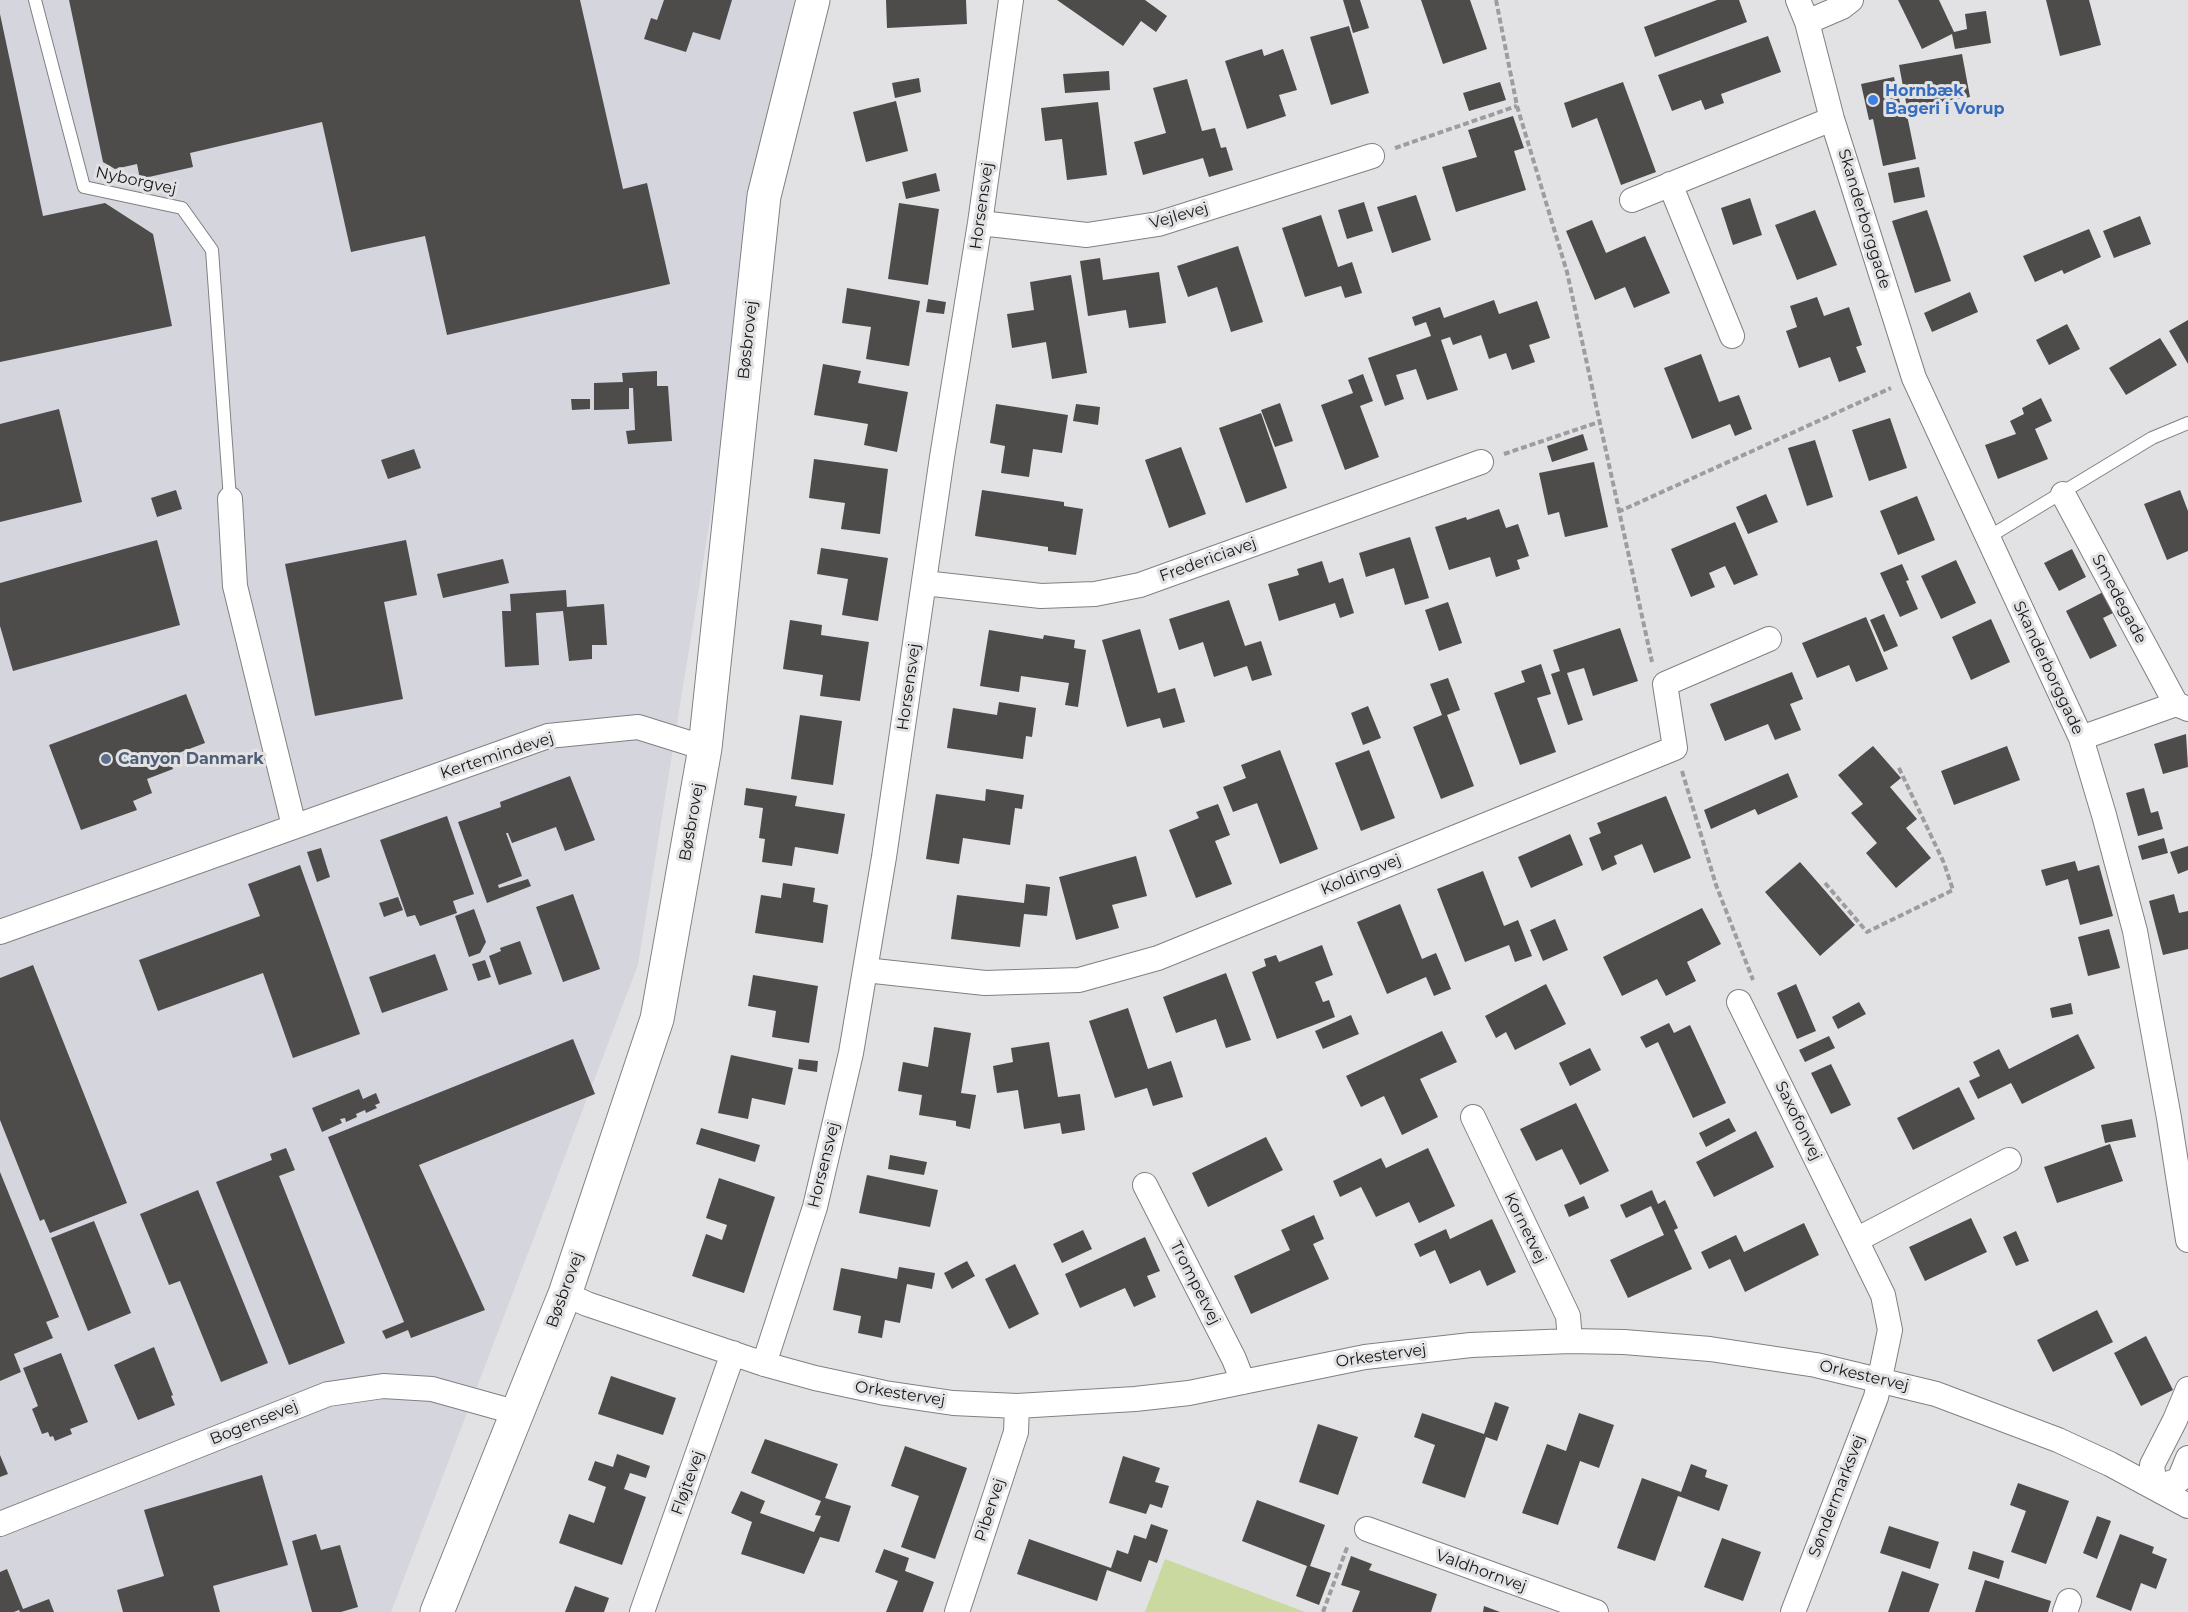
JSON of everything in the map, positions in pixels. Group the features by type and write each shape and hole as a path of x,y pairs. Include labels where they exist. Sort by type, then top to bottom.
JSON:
{"street":[{"name":"Bøsbrovej","path":"437,1612 565,1294 657,1019 705,748 764,196 813,0"},
{"name":"Horsensvej","path":"764,1364 815,1207 851,1053 884,857 980,223 1011,0"},
{"name":"Skanderborggade","path":"1798,0 1807,22 1832,119 1914,378 2080,738 2136,931 2179,1116 2188,1240"},
{"path":"1807,22 1842,7 1851,0"},
{"path":"1632,200 1832,119"},
{"name":"Vejlevej","path":"980,223 1087,235 1158,224 1372,156"},
{"path":"1670,184 1732,336"},
{"name":"Fredericiavej","path":"924,583 1041,596 1095,594 1140,585 1480,462"},
{"name":"Smedegade","path":"2062,494 2182,706 2080,738"},
{"path":"230,499 235,586 294,826"},
{"path":"1675,748 1665,684 1769,639"},
{"name":"Kertemindevej","path":"0,932 548,736 638,728 705,748"},
{"name":"Koldingvej","path":"865,970 985,983 1079,980 1158,958 1675,748"},
{"name":"Saxofonvej","path":"1739,1002 1883,1295 1890,1330 1880,1379"},
{"name":"Kornetvej","path":"1473,1117 1568,1316 1570,1341"},
{"path":"1856,1240 2009,1160"},
{"name":"Trompetvej","path":"1145,1185 1234,1359 1243,1382"},
{"name":"Orkestervej","path":"565,1294 587,1304 764,1364 815,1378 885,1393 953,1403 1017,1406 1135,1399 1189,1393 1365,1357 1471,1345 1570,1341 1689,1346 1816,1365 1936,1394 1998,1416 2086,1453 2188,1506"},
{"name":"Fløjtevej","path":"642,1612 734,1353"},
{"name":"Søndermarksvej","path":"1793,1612 1876,1397 1880,1379"},
{"name":"Bogensevej","path":"0,1524 328,1394 383,1386 432,1389 518,1413"},
{"path":"2188,1389 2152,1466 2155,1488 2178,1480 2188,1458"},
{"name":"Pibervej","path":"957,1612 1016,1432 1017,1406"},
{"name":"Valdhornvej","path":"1367,1529 1596,1612"}],"lane":[{"name":"Nyborgvej","path":"35,0 84,187 182,208 212,250 230,499"},
{"path":"1987,538 2152,438 2188,423"}],"path":[{"path":"1496,0 1517,106 1568,272 1653,668 1665,684"},
{"path":"1372,156 1517,106"},
{"path":"1618,512 1914,378"},
{"path":"1480,462 1599,422"},
{"path":"1675,748 1716,885 1754,982 1739,1002"},
{"path":"1825,883 1867,932 1953,890 1944,863 1898,766"},
{"path":"1323,1612 1350,1540 1367,1529"}],"shaded area":[{"path":"0,0 794,0 638,965 391,1612 0,1612"}],"green space":[{"path":"1165,1559 1305,1612 1145,1612"}],"building":[{"path":"69,0 580,0 623,189 647,183 670,284 447,335 425,236 351,252 322,122 190,153 193,167 140,179 137,164 115,169 103,162"},
{"path":"664,0 732,0 720,40 693,32 686,52 644,39 651,18 657,20"},
{"path":"886,0 966,0 967,24 887,28"},
{"path":"1057,0 1145,0 1167,16 1156,32 1141,21 1123,46"},
{"path":"1343,0 1360,0 1369,28 1353,33"},
{"path":"1421,0 1470,0 1487,49 1443,64"},
{"path":"1717,0 1739,0 1747,22 1655,57 1644,27"},
{"path":"1898,0 1939,0 1954,32 1967,29 1965,14 1986,11 1991,43 1955,49 1952,34 1922,49"},
{"path":"2046,0 2089,0 2101,45 2060,56"},
{"path":"0,14 43,216 105,203 153,234 172,326 0,362"},
{"path":"1349,26 1369,93 1331,105 1310,37"},
{"path":"1768,36 1781,72 1721,94 1724,103 1705,110 1701,100 1672,111 1658,75"},
{"path":"1262,49 1264,56 1283,49 1297,90 1279,95 1286,116 1247,129 1225,61"},
{"path":"1962,54 1970,97 1907,108 1899,65"},
{"path":"1109,71 1110,90 1065,93 1063,74"},
{"path":"1894,77 1902,111 1906,110 1916,159 1883,166 1873,119 1869,120 1861,84"},
{"path":"919,78 921,92 895,98 892,83"},
{"path":"1187,79 1202,131 1215,128 1221,148 1226,147 1233,170 1209,177 1203,158 1143,175 1134,142 1166,133 1153,88"},
{"path":"1500,82 1506,100 1469,111 1463,93"},
{"path":"1623,82 1656,172 1621,185 1597,118 1572,128 1564,103"},
{"path":"896,101 908,151 866,162 853,112"},
{"path":"1098,102 1107,175 1067,180 1062,139 1045,141 1041,108"},
{"path":"1513,116 1524,148 1514,151 1526,190 1456,212 1442,167 1477,157 1468,130"},
{"path":"1919,167 1925,197 1894,203 1888,173"},
{"path":"936,173 940,191 906,199 902,182"},
{"path":"1416,195 1431,240 1392,253 1377,207"},
{"path":"1750,198 1762,235 1733,245 1721,208"},
{"path":"1364,202 1373,231 1347,239 1338,210"},
{"path":"899,203 939,209 928,285 888,279"},
{"path":"1815,210 1837,265 1797,280 1775,225"},
{"path":"1927,210 1951,281 1915,293 1892,221"},
{"path":"1321,215 1338,267 1352,262 1362,293 1345,298 1341,286 1305,297 1282,228"},
{"path":"2140,216 2151,244 2114,258 2103,231"},
{"path":"1592,220 1606,253 1645,236 1670,293 1634,308 1625,287 1595,300 1566,231"},
{"path":"2089,229 2101,257 2064,274 2062,270 2035,282 2023,256"},
{"path":"1238,246 1263,322 1231,332 1217,287 1188,297 1177,266"},
{"path":"1100,258 1103,280 1159,272 1166,323 1129,328 1126,310 1088,316 1080,261"},
{"path":"1071,275 1087,373 1052,379 1046,342 1012,348 1007,314 1034,310 1030,282"},
{"path":"847,288 920,301 909,366 866,359 871,327 842,323"},
{"path":"1970,292 1978,312 1932,332 1924,313"},
{"path":"1817,297 1824,316 1849,307 1862,345 1856,347 1866,372 1839,382 1830,357 1799,368 1786,331 1797,327 1790,306"},
{"path":"928,299 946,302 944,314 926,312"},
{"path":"1494,300 1499,314 1537,301 1550,338 1529,345 1535,362 1512,370 1506,353 1489,359 1481,335 1453,345 1450,337 1441,340 1458,390 1427,400 1416,369 1396,375 1404,399 1385,406 1368,358 1431,336 1426,322 1415,326 1412,317 1440,307 1444,318"},
{"path":"2188,320 2188,364 2169,331"},
{"path":"2067,324 2080,349 2049,365 2036,340"},
{"path":"2160,338 2177,365 2126,395 2109,368"},
{"path":"1701,354 1719,402 1739,395 1752,429 1735,436 1730,424 1692,439 1664,368"},
{"path":"823,364 861,371 858,383 908,392 897,452 864,445 868,424 814,415"},
{"path":"657,371 657,386 668,386 672,441 628,444 626,431 635,430 633,388 629,388 629,409 594,410 594,383 623,382 622,373"},
{"path":"1363,374 1373,401 1360,406 1379,457 1345,470 1321,405 1353,393 1348,380"},
{"path":"2041,398 2052,421 2035,429 2048,459 1998,479 1985,445 2016,434 2010,421 2024,414 2022,408"},
{"path":"571,399 590,399 590,409 572,410"},
{"path":"1280,403 1293,441 1275,447 1261,410"},
{"path":"996,404 1068,415 1062,453 1033,449 1029,477 1001,473 1005,446 990,443"},
{"path":"1076,404 1100,407 1098,425 1073,421"},
{"path":"59,409 82,502 0,522 0,424"},
{"path":"1261,413 1287,488 1246,503 1219,428"},
{"path":"1890,418 1907,468 1869,481 1852,430"},
{"path":"1583,434 1588,450 1552,462 1547,446"},
{"path":"1815,440 1833,497 1807,506 1788,448"},
{"path":"1181,447 1206,514 1169,528 1145,460"},
{"path":"414,449 421,468 388,479 381,460"},
{"path":"814,459 888,469 880,534 841,529 845,503 809,498"},
{"path":"1594,462 1608,527 1565,537 1559,512 1548,515 1539,473"},
{"path":"176,490 182,509 157,517 151,498"},
{"path":"982,490 1064,502 1064,506 1083,509 1076,555 1048,551 1048,547 975,536"},
{"path":"2180,490 2188,511 2188,551 2167,560 2144,504"},
{"path":"1766,494 1778,522 1748,534 1736,507"},
{"path":"1917,496 1935,540 1898,555 1880,511"},
{"path":"1499,509 1506,528 1518,524 1529,556 1517,560 1520,569 1496,577 1490,557 1449,570 1435,527 1466,517 1467,520"},
{"path":"1735,522 1758,575 1734,585 1725,566 1709,573 1715,587 1691,597 1671,549"},
{"path":"1410,537 1429,598 1405,605 1394,568 1366,577 1359,553"},
{"path":"157,540 180,625 13,671 0,626 0,583"},
{"path":"406,540 417,595 384,602 403,699 315,716 285,564"},
{"path":"821,548 888,558 878,621 842,615 848,579 817,574"},
{"path":"2072,549 2086,577 2059,591 2044,563"},
{"path":"503,559 509,583 443,598 437,574"},
{"path":"1956,560 1976,603 1941,619 1921,576"},
{"path":"1322,561 1329,583 1343,578 1354,613 1340,618 1335,603 1279,621 1268,584 1299,575 1297,569"},
{"path":"1902,564 1909,580 1906,581 1918,609 1900,617 1880,573"},
{"path":"566,590 567,607 604,604 607,645 592,645 592,659 569,661 563,611 536,613 539,665 505,667 502,611 511,611 510,594"},
{"path":"2107,590 2117,611 2103,618 2117,646 2090,659 2066,611"},
{"path":"1229,600 1245,646 1261,641 1272,675 1252,681 1247,666 1214,677 1203,642 1179,650 1169,619"},
{"path":"1448,602 1462,643 1439,651 1425,610"},
{"path":"1884,614 1898,646 1884,652 1870,620"},
{"path":"1866,617 1888,669 1856,682 1849,665 1817,678 1802,643"},
{"path":"1991,619 2010,662 1971,680 1952,637"},
{"path":"790,620 822,625 821,635 869,642 860,701 820,696 823,675 783,669"},
{"path":"1620,628 1638,681 1593,696 1584,668 1567,673 1583,720 1568,725 1551,674 1560,671 1553,650"},
{"path":"1140,629 1158,693 1175,688 1185,722 1163,728 1160,718 1127,727 1102,640"},
{"path":"989,630 1043,639 1044,635 1075,640 1074,648 1086,650 1078,707 1065,705 1069,683 1021,676 1019,692 980,686"},
{"path":"1541,664 1551,694 1537,698 1556,752 1520,765 1494,693 1525,682 1521,671"},
{"path":"1792,672 1803,699 1790,704 1801,730 1775,740 1768,724 1725,741 1710,704"},
{"path":"1448,678 1460,710 1447,715 1474,786 1441,799 1413,727 1442,715 1430,684"},
{"path":"186,694 205,743 168,757 173,769 147,779 152,793 133,801 137,810 81,830 49,745"},
{"path":"999,702 1036,708 1032,737 1026,736 1023,759 947,748 953,708 997,715"},
{"path":"1368,706 1381,738 1363,745 1351,713"},
{"path":"800,715 842,721 833,785 791,779"},
{"path":"2186,734 2188,767 2163,774 2154,744"},
{"path":"1873,746 1901,778 1890,787 1917,819 1906,828 1931,858 1896,888 1866,853 1877,843 1851,813 1863,804 1838,775"},
{"path":"2007,746 2020,780 1954,805 1941,771"},
{"path":"1280,750 1318,849 1280,864 1257,803 1233,812 1223,787 1246,778 1241,765"},
{"path":"1369,750 1395,818 1361,831 1335,763"},
{"path":"1788,773 1798,797 1758,815 1755,809 1711,829 1704,810"},
{"path":"570,776 595,840 565,851 556,827 512,843 506,833 522,876 498,885 499,888 528,879 531,886 487,903 458,822 501,807 500,802"},
{"path":"746,788 797,796 795,806 845,814 838,854 795,847 792,866 762,862 765,839 759,838 763,808 744,805"},
{"path":"2144,788 2151,813 2158,811 2163,829 2138,836 2126,793"},
{"path":"986,789 1024,795 1022,809 1015,808 1010,845 963,838 959,864 926,859 936,794 985,801"},
{"path":"1666,796 1691,858 1654,873 1642,844 1614,856 1617,864 1602,871 1589,838 1601,833 1597,823"},
{"path":"1218,804 1230,835 1215,841 1232,884 1196,898 1169,830 1199,818 1196,812"},
{"path":"447,816 474,894 453,901 457,913 420,926 415,915 407,917 380,840"},
{"path":"1570,834 1583,865 1531,888 1518,857"},
{"path":"2164,838 2168,853 2142,860 2138,846"},
{"path":"2188,846 2188,870 2178,874 2170,852"},
{"path":"321,848 330,877 317,882 307,852"},
{"path":"1136,856 1147,896 1112,905 1119,928 1076,940 1059,877"},
{"path":"2075,861 2078,871 2099,865 2113,916 2080,925 2068,879 2046,886 2041,870"},
{"path":"1800,862 1855,925 1820,956 1765,892"},
{"path":"300,865 360,1034 293,1058 263,973 158,1011 139,960 260,916 248,884"},
{"path":"1483,871 1504,926 1518,920 1532,956 1515,962 1509,945 1465,962 1437,889"},
{"path":"783,883 815,888 813,902 828,905 823,943 755,933 761,895 781,898"},
{"path":"1026,884 1050,887 1047,916 1024,914 1020,947 951,939 957,895 1024,903"},
{"path":"573,894 600,969 563,982 536,907"},
{"path":"2174,894 2179,913 2188,911 2188,949 2163,955 2149,901"},
{"path":"398,897 403,910 384,917 379,903"},
{"path":"1400,904 1422,959 1436,953 1451,989 1434,996 1426,977 1387,994 1357,922"},
{"path":"1702,908 1721,944 1687,962 1696,981 1666,996 1657,979 1622,996 1603,957"},
{"path":"474,909 486,942 480,953 469,957 455,916"},
{"path":"1555,919 1568,950 1543,961 1530,930"},
{"path":"2109,929 2120,968 2088,976 2078,937"},
{"path":"520,941 532,974 499,985 489,956 501,951 500,948"},
{"path":"1322,945 1333,975 1315,982 1323,1002 1329,1000 1335,1017 1277,1039 1252,972 1266,966 1264,959 1276,955 1279,962"},
{"path":"435,954 448,990 382,1013 369,977"},
{"path":"485,960 491,977 478,981 472,964"},
{"path":"33,965 127,1203 50,1233 44,1219 40,1221 0,1120 0,978"},
{"path":"1226,973 1251,1040 1226,1048 1216,1019 1176,1033 1163,997"},
{"path":"753,975 818,986 809,1043 772,1037 776,1011 748,1006"},
{"path":"1546,984 1566,1024 1515,1050 1506,1032 1496,1038 1485,1016"},
{"path":"1796,984 1816,1031 1797,1039 1777,993"},
{"path":"1859,1002 1866,1014 1838,1029 1832,1017"},
{"path":"2071,1003 2073,1014 2052,1018 2050,1008"},
{"path":"1128,1008 1148,1069 1171,1061 1183,1097 1153,1106 1147,1088 1115,1098 1089,1021"},
{"path":"1351,1015 1359,1034 1323,1049 1315,1031"},
{"path":"1669,1023 1674,1033 1690,1025 1726,1103 1693,1118 1658,1042 1646,1048 1640,1037"},
{"path":"934,1027 971,1033 961,1093 976,1095 970,1129 956,1126 956,1121 919,1115 922,1095 898,1091 903,1062 928,1067"},
{"path":"1442,1031 1457,1062 1420,1079 1438,1117 1402,1135 1384,1096 1361,1107 1346,1076"},
{"path":"2078,1034 2095,1068 2022,1104 2011,1083 1978,1099 1969,1081 1980,1076 1973,1062 1999,1049 2009,1069"},
{"path":"1829,1036 1835,1048 1805,1062 1799,1050"},
{"path":"573,1039 595,1094 419,1165 485,1310 411,1338 408,1330 386,1339 382,1331 404,1322 328,1137"},
{"path":"1049,1042 1058,1097 1080,1094 1085,1130 1062,1134 1060,1123 1024,1129 1018,1090 997,1093 993,1066 1013,1062 1011,1048"},
{"path":"1590,1048 1601,1070 1570,1086 1559,1063"},
{"path":"731,1055 793,1068 785,1105 752,1098 748,1119 718,1113"},
{"path":"799,1059 818,1061 817,1072 798,1069"},
{"path":"1831,1064 1851,1105 1831,1114 1811,1073"},
{"path":"1959,1087 1975,1119 1913,1150 1897,1118"},
{"path":"359,1089 363,1099 376,1093 380,1103 375,1105 377,1108 356,1114 357,1117 346,1122 345,1118 340,1119 342,1123 322,1132 312,1108"},
{"path":"1576,1103 1609,1171 1580,1185 1562,1149 1536,1161 1520,1129"},
{"path":"1729,1118 1736,1131 1706,1147 1699,1133"},
{"path":"2132,1119 2136,1137 2105,1143 2101,1125"},
{"path":"701,1128 760,1145 755,1162 696,1144"},
{"path":"1756,1131 1774,1167 1714,1197 1696,1162"},
{"path":"1266,1137 1283,1170 1208,1207 1192,1173"},
{"path":"2110,1144 2123,1181 2057,1203 2044,1167"},
{"path":"286,1148 295,1170 279,1176 345,1343 289,1365 216,1182 272,1160 270,1154"},
{"path":"1428,1148 1455,1206 1419,1223 1409,1202 1376,1217 1361,1187 1340,1197 1333,1181 1381,1158 1386,1168"},
{"path":"890,1155 927,1162 924,1175 888,1169"},
{"path":"0,1172 59,1317 46,1322 53,1338 14,1354 21,1372 0,1381"},
{"path":"867,1175 938,1190 930,1227 859,1213"},
{"path":"719,1178 775,1197 744,1293 692,1276 706,1234 722,1240 727,1225 706,1218"},
{"path":"198,1190 268,1363 221,1382 180,1281 169,1285 140,1214"},
{"path":"1652,1190 1658,1204 1665,1200 1678,1228 1674,1230 1692,1269 1628,1298 1610,1260 1664,1235 1651,1206 1626,1218 1620,1205"},
{"path":"1584,1196 1589,1208 1569,1217 1564,1205"},
{"path":"1314,1215 1324,1239 1313,1244 1329,1279 1251,1314 1234,1276 1290,1250 1281,1230"},
{"path":"1971,1218 1987,1252 1925,1281 1909,1247"},
{"path":"1492,1219 1516,1272 1487,1286 1480,1270 1450,1284 1435,1250 1420,1257 1414,1244 1446,1229 1450,1239"},
{"path":"94,1221 131,1313 88,1331 51,1238"},
{"path":"1804,1223 1819,1255 1745,1292 1730,1259 1709,1269 1701,1252 1736,1235 1744,1252"},
{"path":"1083,1230 1092,1249 1062,1263 1053,1244"},
{"path":"2016,1231 2029,1261 2016,1266 2003,1237"},
{"path":"1145,1237 1160,1271 1147,1276 1156,1297 1134,1307 1125,1288 1080,1308 1065,1274"},
{"path":"967,1261 975,1276 952,1289 944,1273"},
{"path":"1015,1264 1039,1314 1009,1329 985,1279"},
{"path":"899,1267 935,1273 932,1289 907,1284 900,1323 885,1320 882,1338 858,1333 861,1316 833,1310 841,1268 897,1279"},
{"path":"2097,1310 2113,1342 2053,1372 2037,1340"},
{"path":"2146,1336 2173,1390 2141,1406 2114,1353"},
{"path":"154,1347 175,1405 138,1420 114,1365"},
{"path":"61,1353 88,1422 70,1429 72,1434 55,1441 48,1432 42,1434 32,1409 38,1406 23,1368"},
{"path":"611,1376 676,1398 663,1435 598,1414"},
{"path":"1495,1402 1509,1407 1497,1441 1486,1437 1465,1498 1422,1483 1435,1445 1414,1437 1422,1413 1484,1434"},
{"path":"1579,1413 1614,1425 1599,1468 1580,1461 1558,1525 1522,1513 1547,1444 1566,1451"},
{"path":"1318,1424 1358,1437 1338,1495 1299,1482"},
{"path":"765,1439 838,1464 825,1498 851,1506 839,1542 820,1537 804,1574 741,1554 752,1522 731,1513 741,1491 765,1501 760,1513 814,1532 821,1516 815,1515 821,1501 751,1473"},
{"path":"905,1446 967,1468 935,1559 901,1547 919,1496 891,1486"},
{"path":"617,1454 650,1466 646,1478 630,1473 624,1489 646,1497 622,1565 559,1543 569,1514 594,1523 606,1487 588,1480 595,1461 613,1467"},
{"path":"0,1455 8,1474 0,1477"},
{"path":"1123,1456 1160,1468 1155,1482 1169,1486 1162,1508 1150,1504 1146,1514 1109,1503"},
{"path":"1691,1464 1707,1470 1705,1477 1728,1485 1719,1511 1678,1496 1655,1561 1617,1548 1642,1478 1681,1492"},
{"path":"262,1475 288,1565 213,1586 220,1612 123,1612 117,1590 164,1576 144,1510"},
{"path":"2018,1483 2069,1501 2046,1564 2011,1552 2026,1511 2010,1505"},
{"path":"1257,1500 1325,1525 1310,1566 1331,1573 1319,1605 1296,1596 1307,1566 1242,1541"},
{"path":"2097,1516 2111,1521 2097,1559 2083,1553"},
{"path":"1151,1524 1168,1530 1157,1563 1149,1560 1141,1582 1107,1570 1097,1601 1017,1574 1029,1539 1111,1568 1117,1550 1128,1554 1134,1535 1146,1539"},
{"path":"1889,1526 1939,1542 1930,1569 1880,1553"},
{"path":"316,1534 321,1550 340,1545 358,1607 341,1612 312,1612 292,1541"},
{"path":"2120,1534 2154,1547 2152,1553 2167,1559 2156,1589 2141,1583 2131,1611 2096,1597"},
{"path":"1722,1538 1761,1552 1743,1601 1704,1587"},
{"path":"884,1549 909,1558 905,1571 934,1582 923,1612 886,1612 898,1581 875,1572"},
{"path":"1973,1551 2004,1561 1999,1579 1968,1569"},
{"path":"1351,1556 1372,1564 1369,1570 1437,1594 1431,1612 1352,1612 1360,1591 1341,1585"},
{"path":"7,1569 23,1609 49,1599 54,1612 20,1612 19,1610 0,1612 0,1572"},
{"path":"1902,1571 1939,1584 1929,1612 1888,1612"},
{"path":"1985,1580 2051,1601 2048,1612 1975,1612"},
{"path":"575,1586 609,1598 604,1612 565,1612"},
{"path":"1484,1606 1500,1612 1483,1612"}],"place":[{"name":"Hornbæk Bageri i Vorup","path":"1873,100"},
{"name":"Canyon Danmark","path":"106,759"}]}
